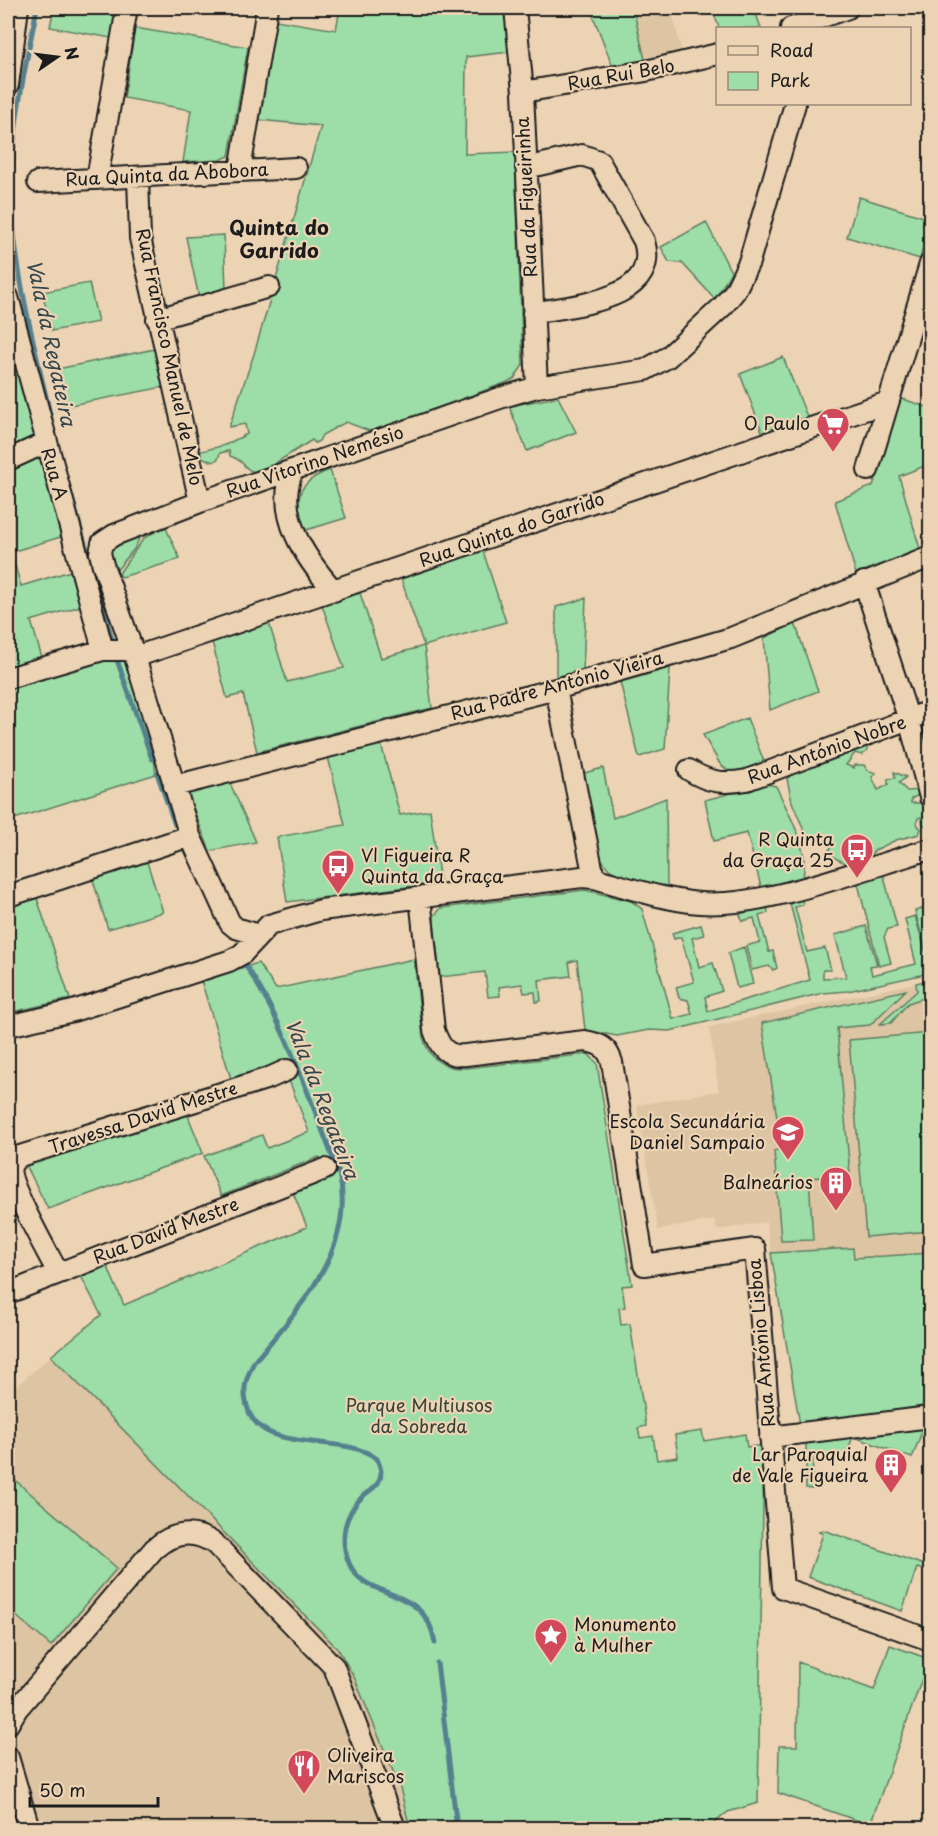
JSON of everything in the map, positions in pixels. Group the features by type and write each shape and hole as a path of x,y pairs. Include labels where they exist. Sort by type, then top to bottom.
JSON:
{"street":[{"path":"8,86 18,8"},
{"path":"97,179 127,8"},
{"path":"240,170 267,8"},
{"name":"Rua da Figueirinha","path":"515,8 523,92 537,387"},
{"path":"797,27 819,23 848,8"},
{"name":"Rua Rui Belo","path":"523,92 646,71 716,54"},
{"name":"Rua Vitorino Nemésio","path":"259,934 236,928 230,923 190,836 134,653 103,565 100,553 102,543 114,535 200,502 466,408 537,387 645,370 668,357 723,306 735,291 749,262 795,105"},
{"path":"526,168 582,155 598,161 644,241 647,252 645,271 622,293 533,313"},
{"name":"Rua Quinta da Abobora","path":"38,182 296,168"},
{"name":"Rua Francisco Manuel de Melo","path":"138,177 140,238 200,502"},
{"path":"868,470 930,264"},
{"path":"157,319 269,288"},
{"name":"Rua A","path":"8,297 45,443 103,650"},
{"name":"Rua Quinta do Garrido","path":"8,678 103,650 134,653 334,591 888,402"},
{"path":"8,460 45,443"},
{"path":"293,470 285,495 291,524 311,562 334,591"},
{"name":"Rua Padre António Vieira","path":"174,786 556,689 731,638 930,557"},
{"path":"864,582 909,720 930,797"},
{"path":"556,689 594,878"},
{"name":"Rua António Nobre","path":"689,770 703,779 717,783 747,780 930,711"},
{"path":"8,896 190,836"},
{"path":"8,1026 73,1011 229,961 242,954 259,934 276,922 321,910 570,878 594,878 669,899 734,903 787,891 930,849"},
{"name":"Rua António Lisboa","path":"420,897 434,1030 438,1043 445,1052 456,1056 585,1041 598,1043 608,1051 612,1062 644,1264 754,1249 783,1588 930,1640"},
{"name":"Travessa David Mestre","path":"58,1273 13,1185 11,1167 14,1161 287,1070"},
{"name":"Rua David Mestre","path":"8,1293 325,1169"},
{"path":"770,1437 930,1417"},
{"path":"8,1724 17,1709 154,1549 178,1534 198,1535 215,1544 334,1667 395,1828"},
{"path":"8,1757 29,1828"}],"shaded area":[{"path":"633,8 671,8 682,53 645,60"},
{"name":"Escola Secundária Daniel Sampaio","path":"930,980 930,1405 800,1425 766,1222 717,1230 714,1220 658,1230 637,1105 719,1091 709,1027"},
{"path":"51,1356 338,1649 354,1677 400,1788 410,1828 8,1828 8,1393"}],"green space":[{"path":"54,8 116,8 111,38 50,27"},
{"path":"340,8 505,8 509,52 466,57 465,154 515,152 523,365 514,379 505,383 372,432 346,422 322,435 319,441 315,443 312,440 277,462 276,467 256,472 247,469 241,462 230,456 229,451 220,453 218,459 213,462 199,456 198,452 225,445 247,434 245,424 229,427 254,354 321,126 259,120 276,20 336,30"},
{"path":"590,8 633,8 645,60 613,67"},
{"path":"712,8 754,8 761,27 719,27"},
{"path":"135,28 248,47 229,156 220,160 183,162 191,110 124,98"},
{"path":"859,197 930,219 920,259 847,237"},
{"path":"706,222 731,272 715,299 682,263 669,262 661,247"},
{"path":"224,235 226,291 199,298 186,237"},
{"path":"89,283 98,322 52,331 42,292"},
{"path":"155,349 164,387 66,406 57,369"},
{"path":"783,357 808,419 763,434 740,374"},
{"path":"8,366 20,374 35,439 64,536 11,552 21,586 74,570 84,605 31,621 42,658 8,669"},
{"path":"558,397 576,432 527,451 509,406"},
{"path":"900,398 930,408 930,464 899,476 920,549 856,574 835,501 873,486"},
{"path":"330,470 346,518 303,531 299,510 300,493 310,480"},
{"path":"165,526 180,559 122,577 119,574 144,538"},
{"path":"141,535 134,549 116,571 111,563 111,551 120,542"},
{"path":"483,551 506,622 424,646 401,579"},
{"path":"360,593 381,658 424,646 432,708 257,752 243,694 227,698 212,642 269,623 287,682 344,668 322,605"},
{"path":"586,598 583,670 556,677 556,607"},
{"path":"795,623 818,691 770,710 764,638"},
{"path":"126,659 153,751 156,774 8,821 8,685 86,660"},
{"path":"670,668 665,749 639,757 620,682"},
{"path":"747,718 765,764 731,773 720,764 703,735"},
{"path":"381,744 400,815 430,810 440,883 287,902 277,837 345,825 328,757"},
{"path":"867,746 867,751 862,755 855,753 846,765 854,768 855,765 864,765 867,770 876,773 872,777 878,790 888,785 888,779 895,778 894,772 906,777 899,783 907,791 919,790 920,794 911,799 911,803 923,803 929,829 923,824 921,817 918,818 917,824 921,829 919,834 896,840 875,850 869,856 845,863 835,858 829,850 832,846 830,842 807,837 792,802 787,779 792,774"},
{"path":"603,768 613,818 666,798 667,888 612,871 599,854 584,773"},
{"path":"229,781 256,842 210,851 188,795 192,791"},
{"path":"766,784 776,786 792,819 801,844 804,869 802,880 761,887 747,833 714,841 705,800"},
{"path":"146,859 163,912 108,929 92,877"},
{"path":"883,873 897,927 888,929 884,937 891,963 879,966 857,880"},
{"path":"585,890 631,901 642,909 673,1019 692,1014 688,1000 679,998 676,987 694,982 681,937 674,939 672,933 701,925 704,935 692,938 699,967 713,963 722,991 705,997 708,1011 810,980 789,900 801,896 803,905 795,907 807,952 825,948 831,970 823,970 823,978 846,977 835,935 866,926 877,965 870,966 872,975 916,964 905,919 915,916 928,960 915,911 925,908 930,926 930,973 848,991 823,993 670,1031 649,1030 617,1036 585,1030 577,960 569,962 571,976 539,980 541,1001 536,1002 535,992 524,993 522,984 499,987 500,996 488,997 485,972 440,977 434,916 441,908"},
{"path":"36,895 70,999 8,1013 8,906"},
{"path":"767,906 768,913 759,916 769,952 773,951 777,968 773,970 769,966 752,970 746,946 760,942 754,918 742,921 740,914"},
{"path":"744,947 753,984 737,988 728,953"},
{"name":"Parque Multiusos da Sobreda","path":"414,959 423,1037 429,1051 438,1061 451,1067 466,1068 588,1054 597,1063 632,1285 622,1286 625,1307 619,1308 621,1325 630,1324 646,1426 638,1428 640,1438 653,1436 657,1460 678,1457 675,1435 702,1431 704,1441 745,1434 747,1447 764,1445 758,1803 728,1812 708,1828 410,1828 400,1788 354,1677 338,1649 51,1356 101,1315 81,1276 106,1263 124,1305 307,1227 292,1190 324,1166 319,1157 221,1196 204,1156 262,1135 267,1148 309,1132 282,1062 231,1079 201,980 258,963 276,989"},
{"path":"930,980 930,996 908,1003 891,1023 880,1024 917,991 916,983"},
{"path":"906,990 870,1025 837,1028 850,1175 809,1178 813,1240 781,1241 774,1151 782,1149 762,1023"},
{"path":"930,1033 930,1231 866,1237 849,1040"},
{"path":"186,1111 203,1153 48,1209 25,1163"},
{"path":"853,1248 854,1258 930,1253 930,1405 800,1425 771,1253"},
{"path":"923,1429 912,1458 857,1438 857,1436"},
{"path":"853,1436 844,1462 813,1452 812,1489 806,1488 806,1441"},
{"path":"8,1474 117,1568 51,1646 8,1609"},
{"path":"823,1530 930,1567 930,1572 917,1568 902,1611 808,1577 823,1534 819,1532"},
{"path":"890,1645 929,1659 870,1825 778,1793 779,1746 797,1746 798,1662 874,1690"}],"waterway":[{"name":"Vala da Regateira","path":"37,8 15,132 12,207 22,289 52,423"},
{"name":"Vala da Regateira","path":"69,487 113,643"},
{"path":"117,660 152,759"},
{"path":"157,773 175,825"},
{"name":"Vala da Regateira","path":"246,966 274,1015 298,1067 339,1173 342,1200 340,1227 332,1252 305,1298 254,1362 245,1389 247,1406 255,1422 268,1432 285,1438 345,1446 377,1459 381,1472 379,1481 351,1511 345,1527 346,1554 357,1575 368,1584 408,1601 420,1610 429,1624 435,1643"},
{"name":"Vala da Regateira","path":"437,1663 457,1828"}],"place":[{"name":"O Paulo","path":"833,453"},
{"name":"R Quinta da Graça 25","path":"857,879"},
{"name":"Vl Figueira R Quinta da Graça","path":"338,895"},
{"name":"Escola Secundária Daniel Sampaio","path":"788,1161"},
{"name":"Balneários","path":"836,1212"},
{"name":"Lar Paroquial de Vale Figueira","path":"891,1494"},
{"name":"Monumento à Mulher","path":"551,1664"},
{"name":"Oliveira Mariscos","path":"304,1795"}],"district":[{"name":"Quinta do Garrido","path":"279,240"}]}
